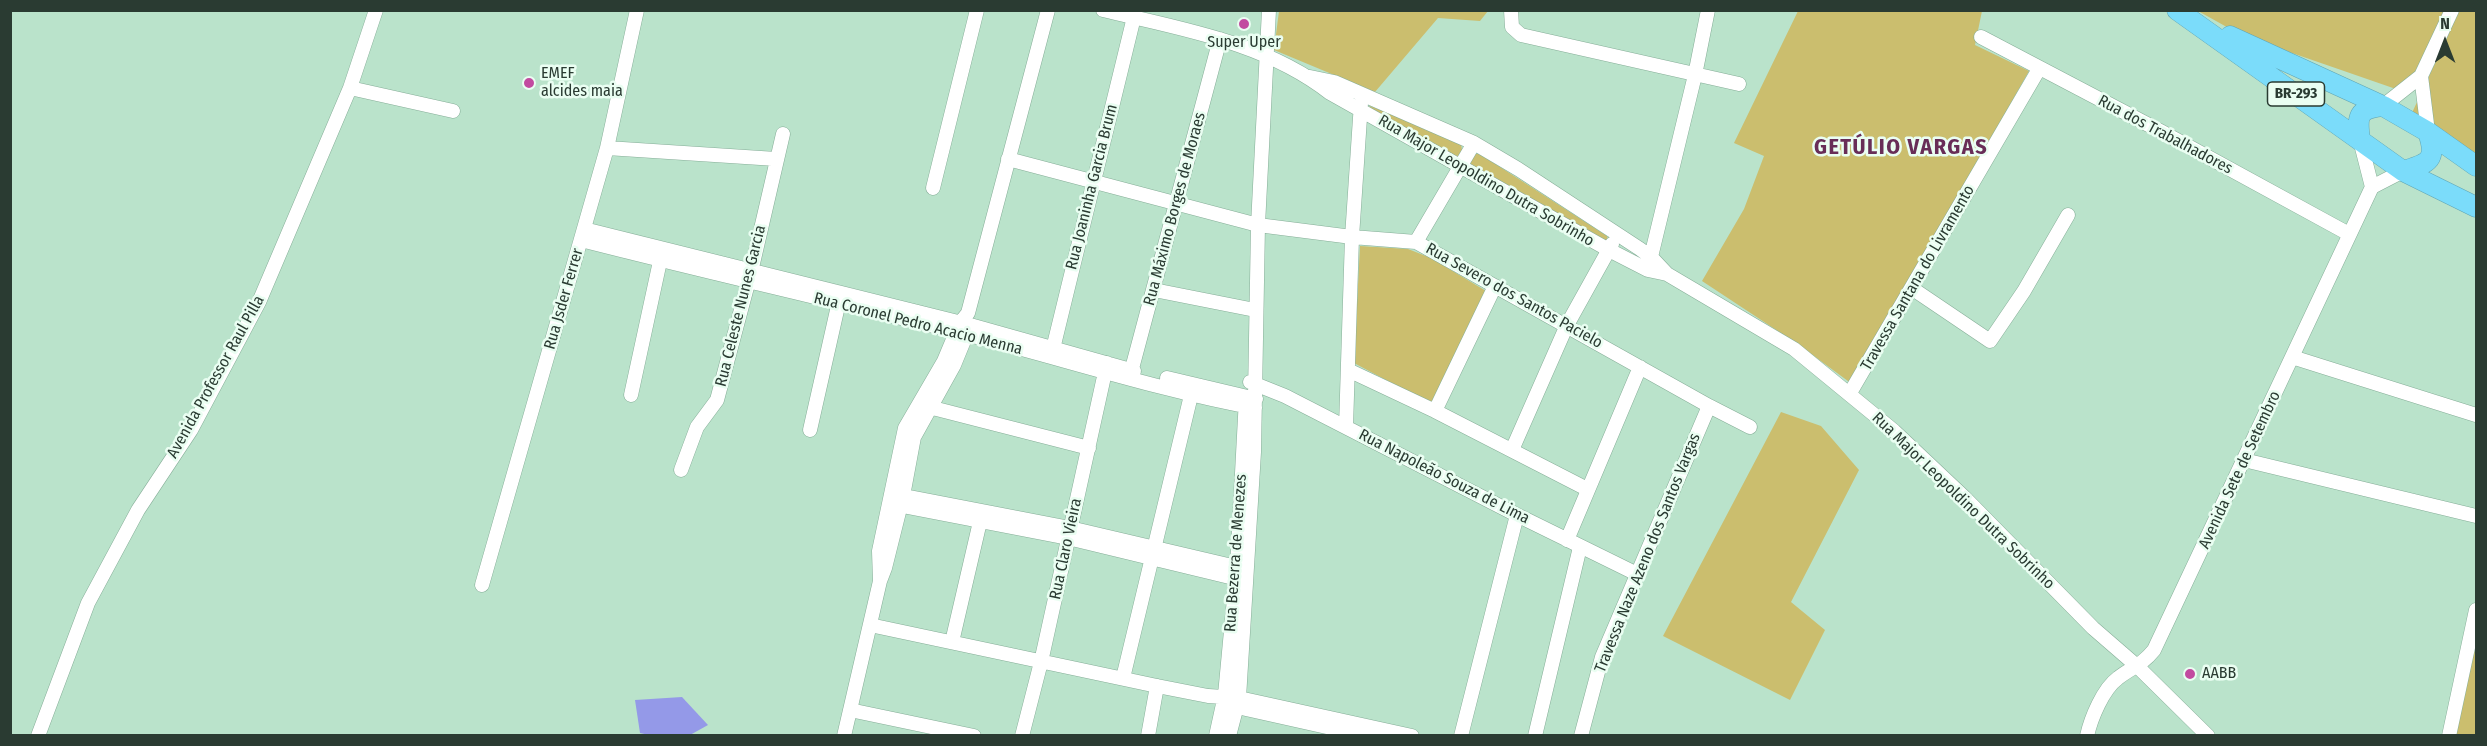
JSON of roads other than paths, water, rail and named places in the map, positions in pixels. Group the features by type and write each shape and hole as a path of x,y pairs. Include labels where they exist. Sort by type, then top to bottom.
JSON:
{"highway":[{"name":"BR-293","path":"2183,14 2383,106 2428,132 2476,166"},
{"name":"BR-293","path":"2183,14 2403,171 2476,207"},
{"path":"2360,140 2358,120 2361,114 2368,108 2383,106"},
{"path":"2403,171 2421,166 2433,156 2434,149 2428,132"}],"street":[{"name":"Avenida Professor Raul Pilla","path":"38,735 88,603 138,510 190,430 259,302 350,88 376,10"},
{"name":"Rua Jsder Ferrer","path":"482,585 607,148 637,10"},
{"path":"933,188 977,10"},
{"path":"844,735 885,568 896,500 925,407 949,363 965,325 1048,10"},
{"name":"Rua Major Leopoldino Dutra Sobrinho","path":"1103,10 1220,39 1265,55 1310,78 1330,93 1609,250 1650,264 1794,349 1850,393 1926,460 2093,628 2138,667 2208,735"},
{"name":"Rua Bezerra de Menezes","path":"1229,735 1253,379 1265,55 1269,10"},
{"path":"1511,10 1512,27 1521,35 1739,84"},
{"path":"1650,264 1708,10"},
{"path":"2383,106 2421,76 2452,10"},
{"name":"Rua Joaninha Garcia Brum","path":"1053,352 1134,17"},
{"name":"Rua dos Trabalhadores","path":"1981,37 2349,234"},
{"name":"Rua Máximo Borges de Moraes","path":"1131,374 1220,39"},
{"name":"Travessa Santana do Livramento","path":"1850,393 2040,69"},
{"path":"2421,76 2428,132"},
{"name":"Rua Major Leopoldino Dutra Sobrinho","path":"1310,78 1334,82 1474,143 1617,234 1650,264"},
{"path":"350,88 453,111"},
{"path":"1346,427 1352,237 1362,94"},
{"name":"Rua Celeste Nunes Garcia","path":"681,470 697,428 717,399 783,134"},
{"path":"2360,140 2372,187 2403,171"},
{"path":"1416,242 1474,143"},
{"path":"607,148 776,159"},
{"name":"Rua Severo dos Santos Pacielo","path":"1008,159 1258,225 1352,237 1416,242 1750,427"},
{"name":"Avenida Sete de Setembro","path":"2087,735 2107,690 2117,678 2138,667 2154,650 2372,187"},
{"path":"1913,289 1990,341 2024,291 2068,215"},
{"name":"Rua Coronel Pedro Acacio Menna","path":"583,234 839,299 965,325 1106,368 1250,403"},
{"path":"1512,450 1567,325 1617,234"},
{"path":"631,395 661,255"},
{"path":"1435,411 1495,286"},
{"path":"1154,290 1255,310"},
{"path":"810,430 839,299"},
{"path":"2292,357 2476,415"},
{"path":"1566,540 1640,367"},
{"name":"Rua Claro Vieira","path":"1022,735 1041,662 1106,368"},
{"path":"1348,370 1435,411 1587,489"},
{"name":"Rua Napoleão Souza de Lima","path":"1253,379 1566,540 1637,574"},
{"path":"1123,678 1192,389"},
{"name":"Travessa Naze Azeno dos Santos Vargas","path":"1581,735 1602,657 1709,406"},
{"path":"925,407 1089,448"},
{"path":"2244,460 2476,516"},
{"path":"896,500 1069,533 1241,574"},
{"path":"1461,735 1517,515"},
{"path":"952,642 981,517"},
{"path":"1535,735 1580,547"},
{"path":"2449,735 2476,610"},
{"path":"870,626 1290,714 1412,735"},
{"path":"1148,735 1157,686"},
{"name":"Rua Bezerra de Menezes","path":"1216,735 1231,701"},
{"path":"850,710 974,735"},
{"path":"1290,714 1367,735"}],"water":[{"path":"682,697 708,725 690,735 640,733 635,700"}],"place":[{"name":"Super Uper","path":"1244,24"},
{"name":"EMEF alcides maia","path":"529,83"},
{"name":"AABB","path":"2190,674"}],"district":[{"name":"GETÚLIO VARGAS","path":"1901,148"}]}
